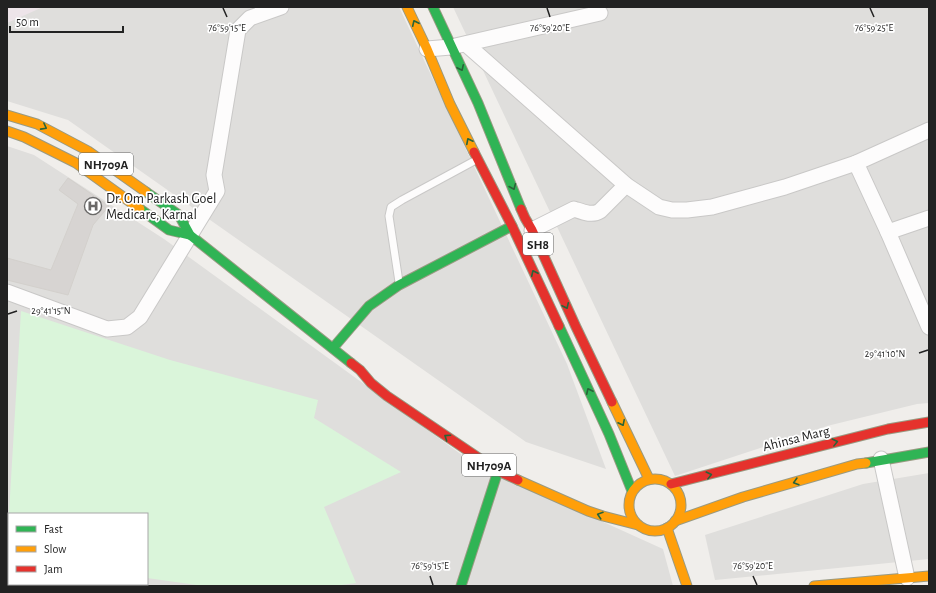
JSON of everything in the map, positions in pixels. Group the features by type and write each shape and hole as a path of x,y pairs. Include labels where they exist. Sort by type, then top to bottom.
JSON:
{"main road":[{"name":"SH8","path":"407,7 427,49 450,104 512,226 609,434 632,491"},
{"name":"SH8","path":"433,7 459,45 478,103 525,218 649,479"},
{"name":"NH709A","path":"7,115 37,124 88,151 179,215 190,235 360,370 371,383 387,396 498,471 588,511 638,525 647,530 657,531 668,528"},
{"name":"NH709A","path":"7,131 24,136 76,163 169,230 190,235"},
{"path":"332,348 369,306 399,285 512,226"},
{"path":"544,296 559,290"},
{"name":"NH709A","path":"360,370 382,380"},
{"name":"Ahinsa Marg","path":"671,484 888,429 929,422"},
{"path":"675,521 744,497 857,464 929,452"},
{"path":"461,586 498,471 504,459"},
{"path":"638,525 625,507 632,491 638,485 649,479 663,480 671,484 678,492 681,502 680,512 675,521 668,528 688,586"},
{"path":"814,586 929,576"}],"street":[{"path":"7,292 107,329 127,327 140,317 217,191 214,175 238,30 250,18 281,7"},
{"path":"427,49 459,45 600,13"},
{"path":"459,45 626,185 659,207 672,210 712,207 784,186 856,163 929,130"},
{"path":"856,163 929,327"},
{"path":"532,230 574,209 596,214 626,185"},
{"path":"888,232 929,218"},
{"path":"882,459 907,578"}],"lane":[{"path":"399,285 389,216 391,207 478,159"}],"shaded area":[{"path":"7,7 399,7 567,364 606,469 526,442 68,120 7,101"},
{"path":"7,7 43,7 7,23"},
{"path":"453,7 929,7 929,403 917,404 827,426 675,476"},
{"path":"7,146 34,155 164,239 473,463 663,549 673,586 7,586"},
{"path":"929,473 929,559 715,580 705,535 863,484"}],"green space":[{"path":"21,311 170,360 318,400 314,418 401,472 324,507 356,583 335,586 204,586 148,578 148,513 9,513"}],"building":[{"path":"68,178 109,206 93,225 68,295 7,280 7,258 51,270 78,204 59,190"}],"traffic: fast":[{"path":"433,7 478,103 521,209"},
{"path":"146,192 179,215 190,235 351,363"},
{"path":"140,209 169,230 190,235"},
{"path":"333,348 369,306 399,285 512,226"},
{"path":"559,326 609,434 632,491"},
{"path":"866,463 929,452"},
{"path":"461,586 498,471 504,460"}],"traffic: slow":[{"path":"407,7 427,49 450,104 474,152"},
{"path":"7,115 37,124 88,151 146,192"},
{"path":"7,131 24,137 76,163 140,209"},
{"path":"612,402 649,479"},
{"path":"675,521 743,497 857,464 866,463"},
{"path":"650,479 660,479 669,483 677,491 681,500 681,505 681,510 677,519 669,527 660,531 650,531 641,527 633,519 629,510 629,500 633,491 641,483 650,479"},
{"path":"518,480 588,511 638,525"},
{"path":"667,528 687,586"},
{"path":"814,586 929,576"}],"traffic: jam":[{"path":"474,152 512,226 559,326"},
{"path":"521,209 612,402"},
{"path":"351,363 360,370 371,383 387,396 498,471 518,480"},
{"path":"671,484 888,429 929,422"}],"place":[{"name":"Dr. Om Parkash Goel Medicare, Karnal","path":"93,206"}]}
